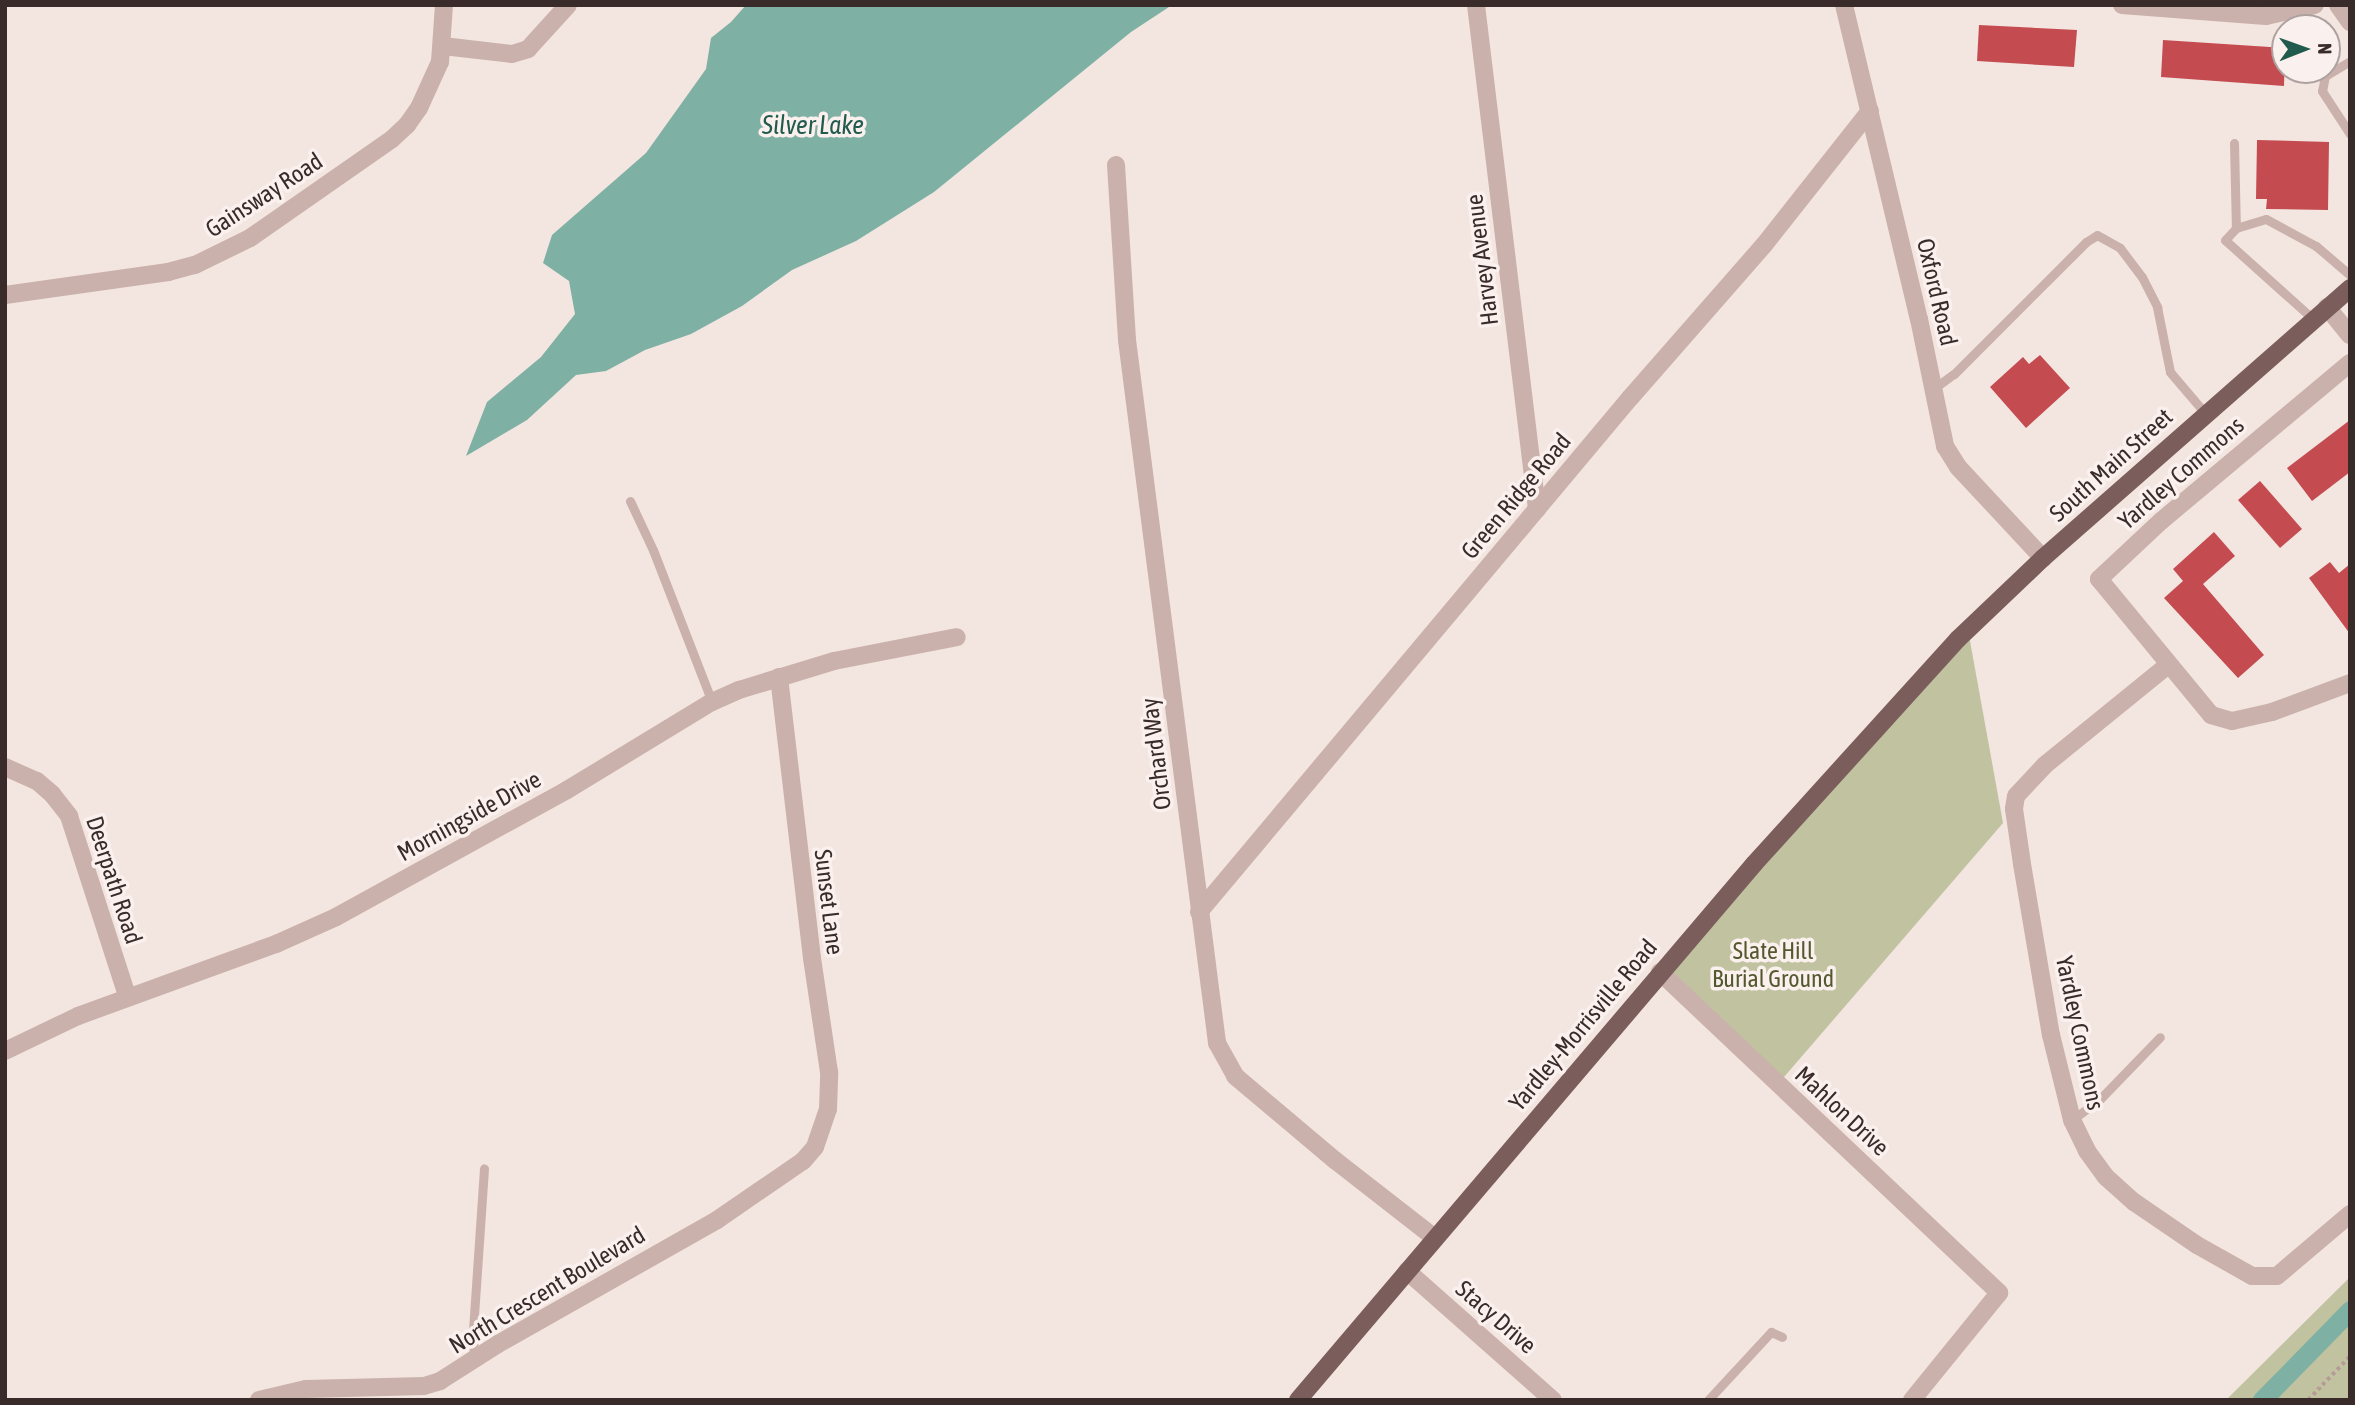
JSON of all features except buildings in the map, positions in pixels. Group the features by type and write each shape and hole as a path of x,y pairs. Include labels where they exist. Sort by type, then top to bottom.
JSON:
{"main road":[{"name":"South Main Street","path":"1913,687 1958,639 2043,558 2349,288"},
{"name":"Yardley-Morrisville Road","path":"1298,1400 1660,972 1913,687"}],"street":[{"name":"Gainsway Road","path":"5,295 168,272 208,260 250,238 392,139 419,108 433,81 443,46 444,5"},
{"path":"443,46 485,54 512,54 528,49 568,5"},
{"name":"Harvey Avenue","path":"1476,5 1537,509"},
{"name":"Oxford Road","path":"1844,5 1945,446 1958,467 2043,558"},
{"path":"2122,5 2266,16 2315,5"},
{"path":"2338,5 2350,22"},
{"name":"Green Ridge Road","path":"1199,912 1537,509 1764,244 1870,111"},
{"name":"Orchard Way","path":"1116,165 1127,340 1152,520 1214,1027 1224,1060 1235,1076 1336,1161 1436,1238"},
{"path":"2327,307 2350,335"},
{"name":"Yardley Commons","path":"2350,363 2181,504 2099,579 2211,715 2232,721 2272,712 2350,683"},
{"name":"Morningside Drive","path":"5,1051 127,996 276,944 336,917 555,796 712,702 779,677 879,650 957,637"},
{"name":"Yardley Commons","path":"2168,665 2055,757 2016,796 2016,822 2044,996 2072,1120 2087,1151 2106,1177 2134,1202 2197,1245 2252,1276 2277,1276 2350,1214"},
{"name":"Sunset Lane","path":"779,677 811,958 829,1072 828,1109 822,1132"},
{"name":"Deerpath Road","path":"5,767 37,781 52,794 69,816 127,996"},
{"name":"Mahlon Drive","path":"1660,972 1999,1293 1912,1400"},
{"name":"North Crescent Boulevard","path":"260,1400 306,1389 432,1392 474,1361 603,1283 717,1220 803,1161 822,1132"},
{"name":"Stacy Drive","path":"1407,1271 1553,1400"}],"lane":[{"path":"2350,61 2325,76 2322,91 2350,134"},
{"path":"2234,144 2236,228"},
{"path":"2313,319 2225,240 2236,228 2266,219 2316,246 2349,288"},
{"path":"1933,389 1954,374 2086,242 2097,235 2120,248 2143,277 2157,307 2170,372 2205,413"},
{"path":"629,501 653,550 712,702"},
{"path":"2072,1120 2100,1099 2160,1037"},
{"path":"474,1361 473,1330 484,1168"},
{"path":"1708,1400 1772,1332 1782,1338"}],"path":[{"path":"2308,1400 2350,1356"}],"green space":[{"name":"Slate Hill Burial Ground","path":"1968,630 2003,823 1778,1084 1660,972"},
{"path":"2350,1277 2350,1400 2226,1400 2339,1288"}],"water":[{"name":"Silver Lake","path":"746,5 1172,5 1131,32 934,192 856,241 792,270 742,306 691,334 645,350 606,371 576,375 527,420 466,456 487,402 541,357 575,314 569,281 543,263 552,235 646,153 706,69 711,38"}],"waterway":[{"path":"2262,1400 2350,1310"}]}
